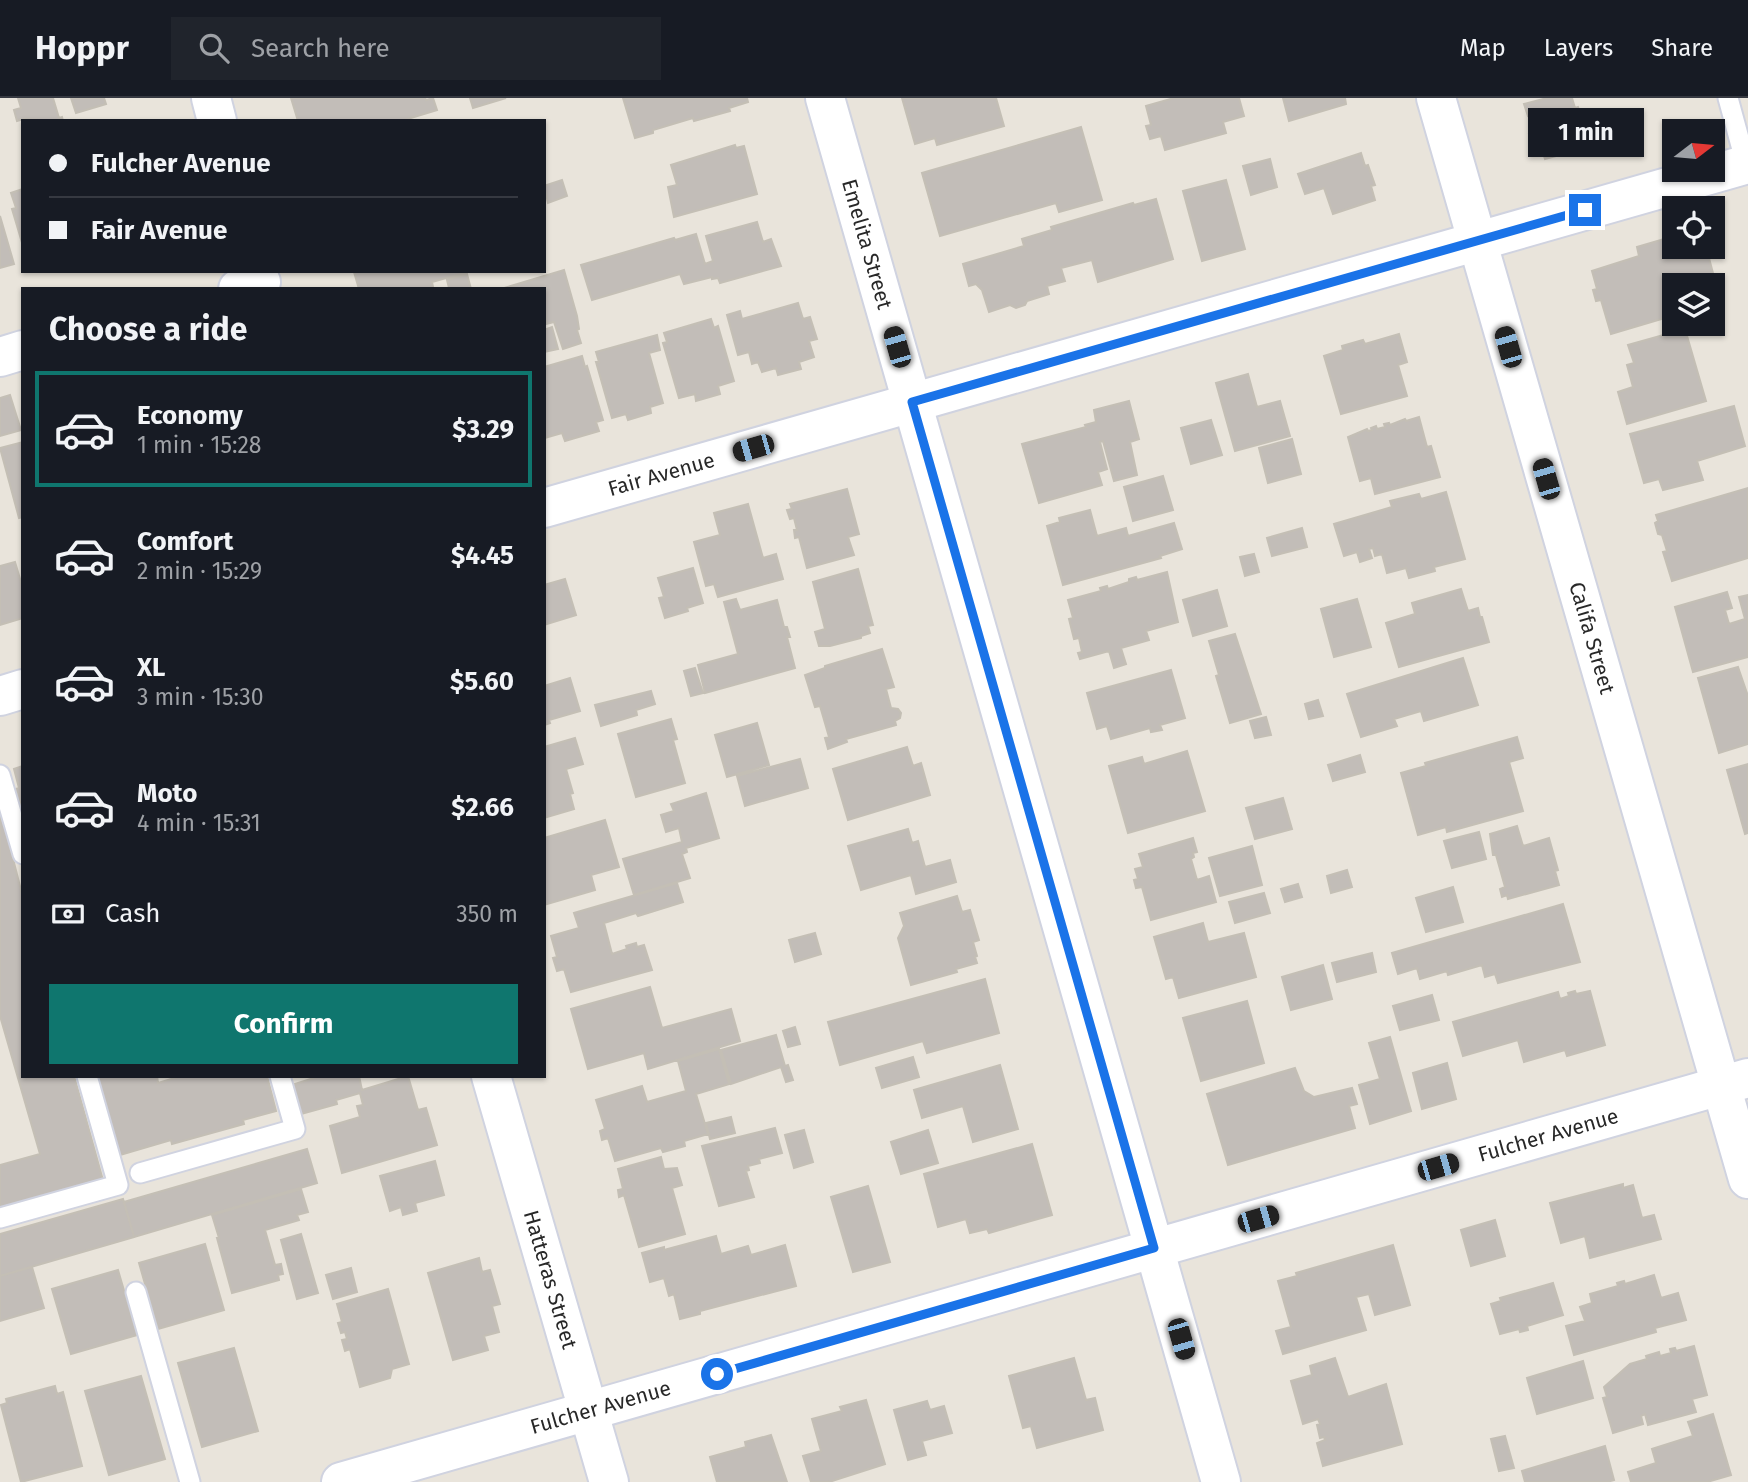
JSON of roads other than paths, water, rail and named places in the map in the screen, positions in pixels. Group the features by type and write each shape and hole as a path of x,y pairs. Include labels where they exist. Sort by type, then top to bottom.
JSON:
{"street":[{"path":"211,98 216,119"},
{"name":"Emelita Street","path":"825,98 1221,1482"},
{"name":"Califa Street","path":"1436,98 1477,241 1735,1082 1748,1179"},
{"name":"Fair Avenue","path":"546,507 1747,164"},
{"path":"0,357 21,351"},
{"path":"0,696 21,690"},
{"name":"Hatteras Street","path":"492,1078 609,1482"},
{"name":"Fulcher Avenue","path":"341,1482 1735,1082"}],"lane":[{"path":"1728,98 1747,164"},
{"path":"0,775 21,847"},
{"path":"0,1218 118,1185 88,1078"},
{"path":"140,1173 295,1129 281,1078"},
{"path":"136,1292 190,1482"}]}
